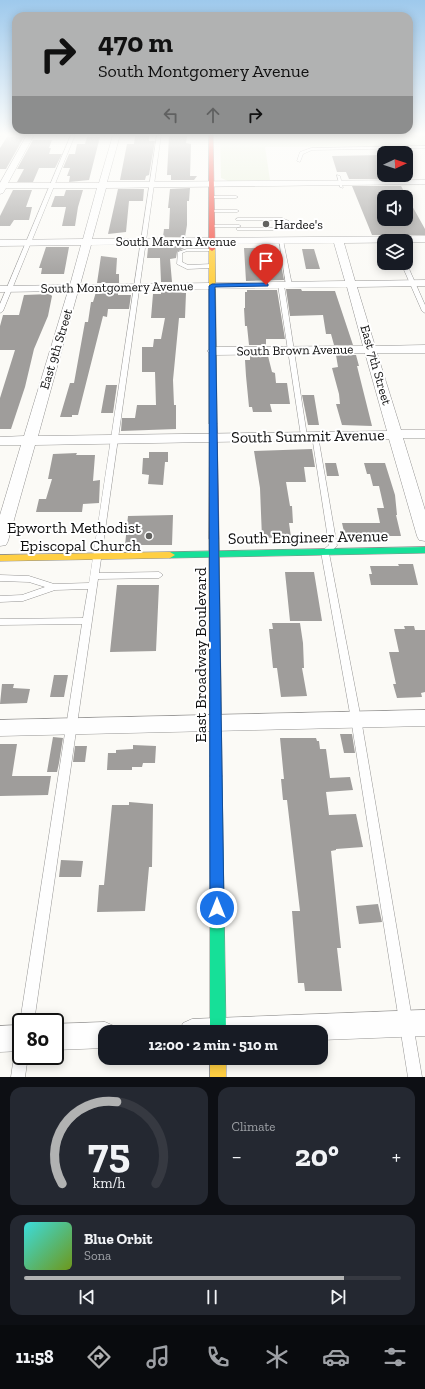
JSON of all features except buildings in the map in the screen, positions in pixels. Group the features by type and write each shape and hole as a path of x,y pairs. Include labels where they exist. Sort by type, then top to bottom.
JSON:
{"main road":[{"name":"East Broadway Boulevard","path":"212,185 218,1025"},
{"name":"South Engineer Avenue","path":"0,558 425,550"},
{"path":"218,1065 218,1077"}],"street":[{"path":"1,188 48,185"},
{"name":"East 9th Street","path":"0,541 103,185"},
{"path":"266,185 295,185"},
{"name":"South Marvin Avenue","path":"413,239 425,239"},
{"name":"South Marvin Avenue","path":"0,243 180,240 212,245 281,240 377,240"},
{"name":"East 7th Street","path":"338,240 425,536"},
{"name":"South Montgomery Avenue","path":"4,289 425,283"},
{"name":"South Brown Avenue","path":"213,351 425,349"},
{"name":"South Summit Avenue","path":"0,441 425,434"},
{"path":"0,728 425,718"},
{"path":"328,1027 415,1023"},
{"path":"64,1037 98,1035"},
{"path":"0,1039 12,1038"}],"lane":[{"path":"0,310 4,289 29,243 53,185"},
{"path":"28,1013 138,287 151,185"},
{"path":"212,197 236,197"},
{"path":"212,212 237,212"},
{"path":"212,226 282,229 287,225 287,222 282,219 238,219"},
{"path":"180,240 179,263 187,267 212,266"},
{"path":"281,240 296,390 310,436 333,546 325,552 415,1023 415,1077"},
{"path":"180,252 212,245"},
{"path":"407,270 425,311"},
{"path":"94,576 159,575"},
{"path":"0,578 29,579 54,587"},
{"path":"0,599 23,598 54,587 92,586"},
{"path":"0,622 87,622"},
{"path":"18,1077 20,1065"}],"traffic: fast":[{"path":"170,555 425,550"},
{"path":"216,776 218,1025"}],"traffic: slow":[{"path":"212,249 213,424"},
{"path":"214,539 216,776"},
{"path":"0,558 170,555"},
{"path":"218,1065 218,1077"}],"traffic: jam":[{"path":"211,185 212,249"},
{"path":"213,424 214,539"}],"place":[{"name":"Hardee's","path":"266,224"},
{"name":"Epworth Methodist Episcopal Church","path":"149,536"}],"route":[{"path":"217,908 212,286 266,285"}]}
